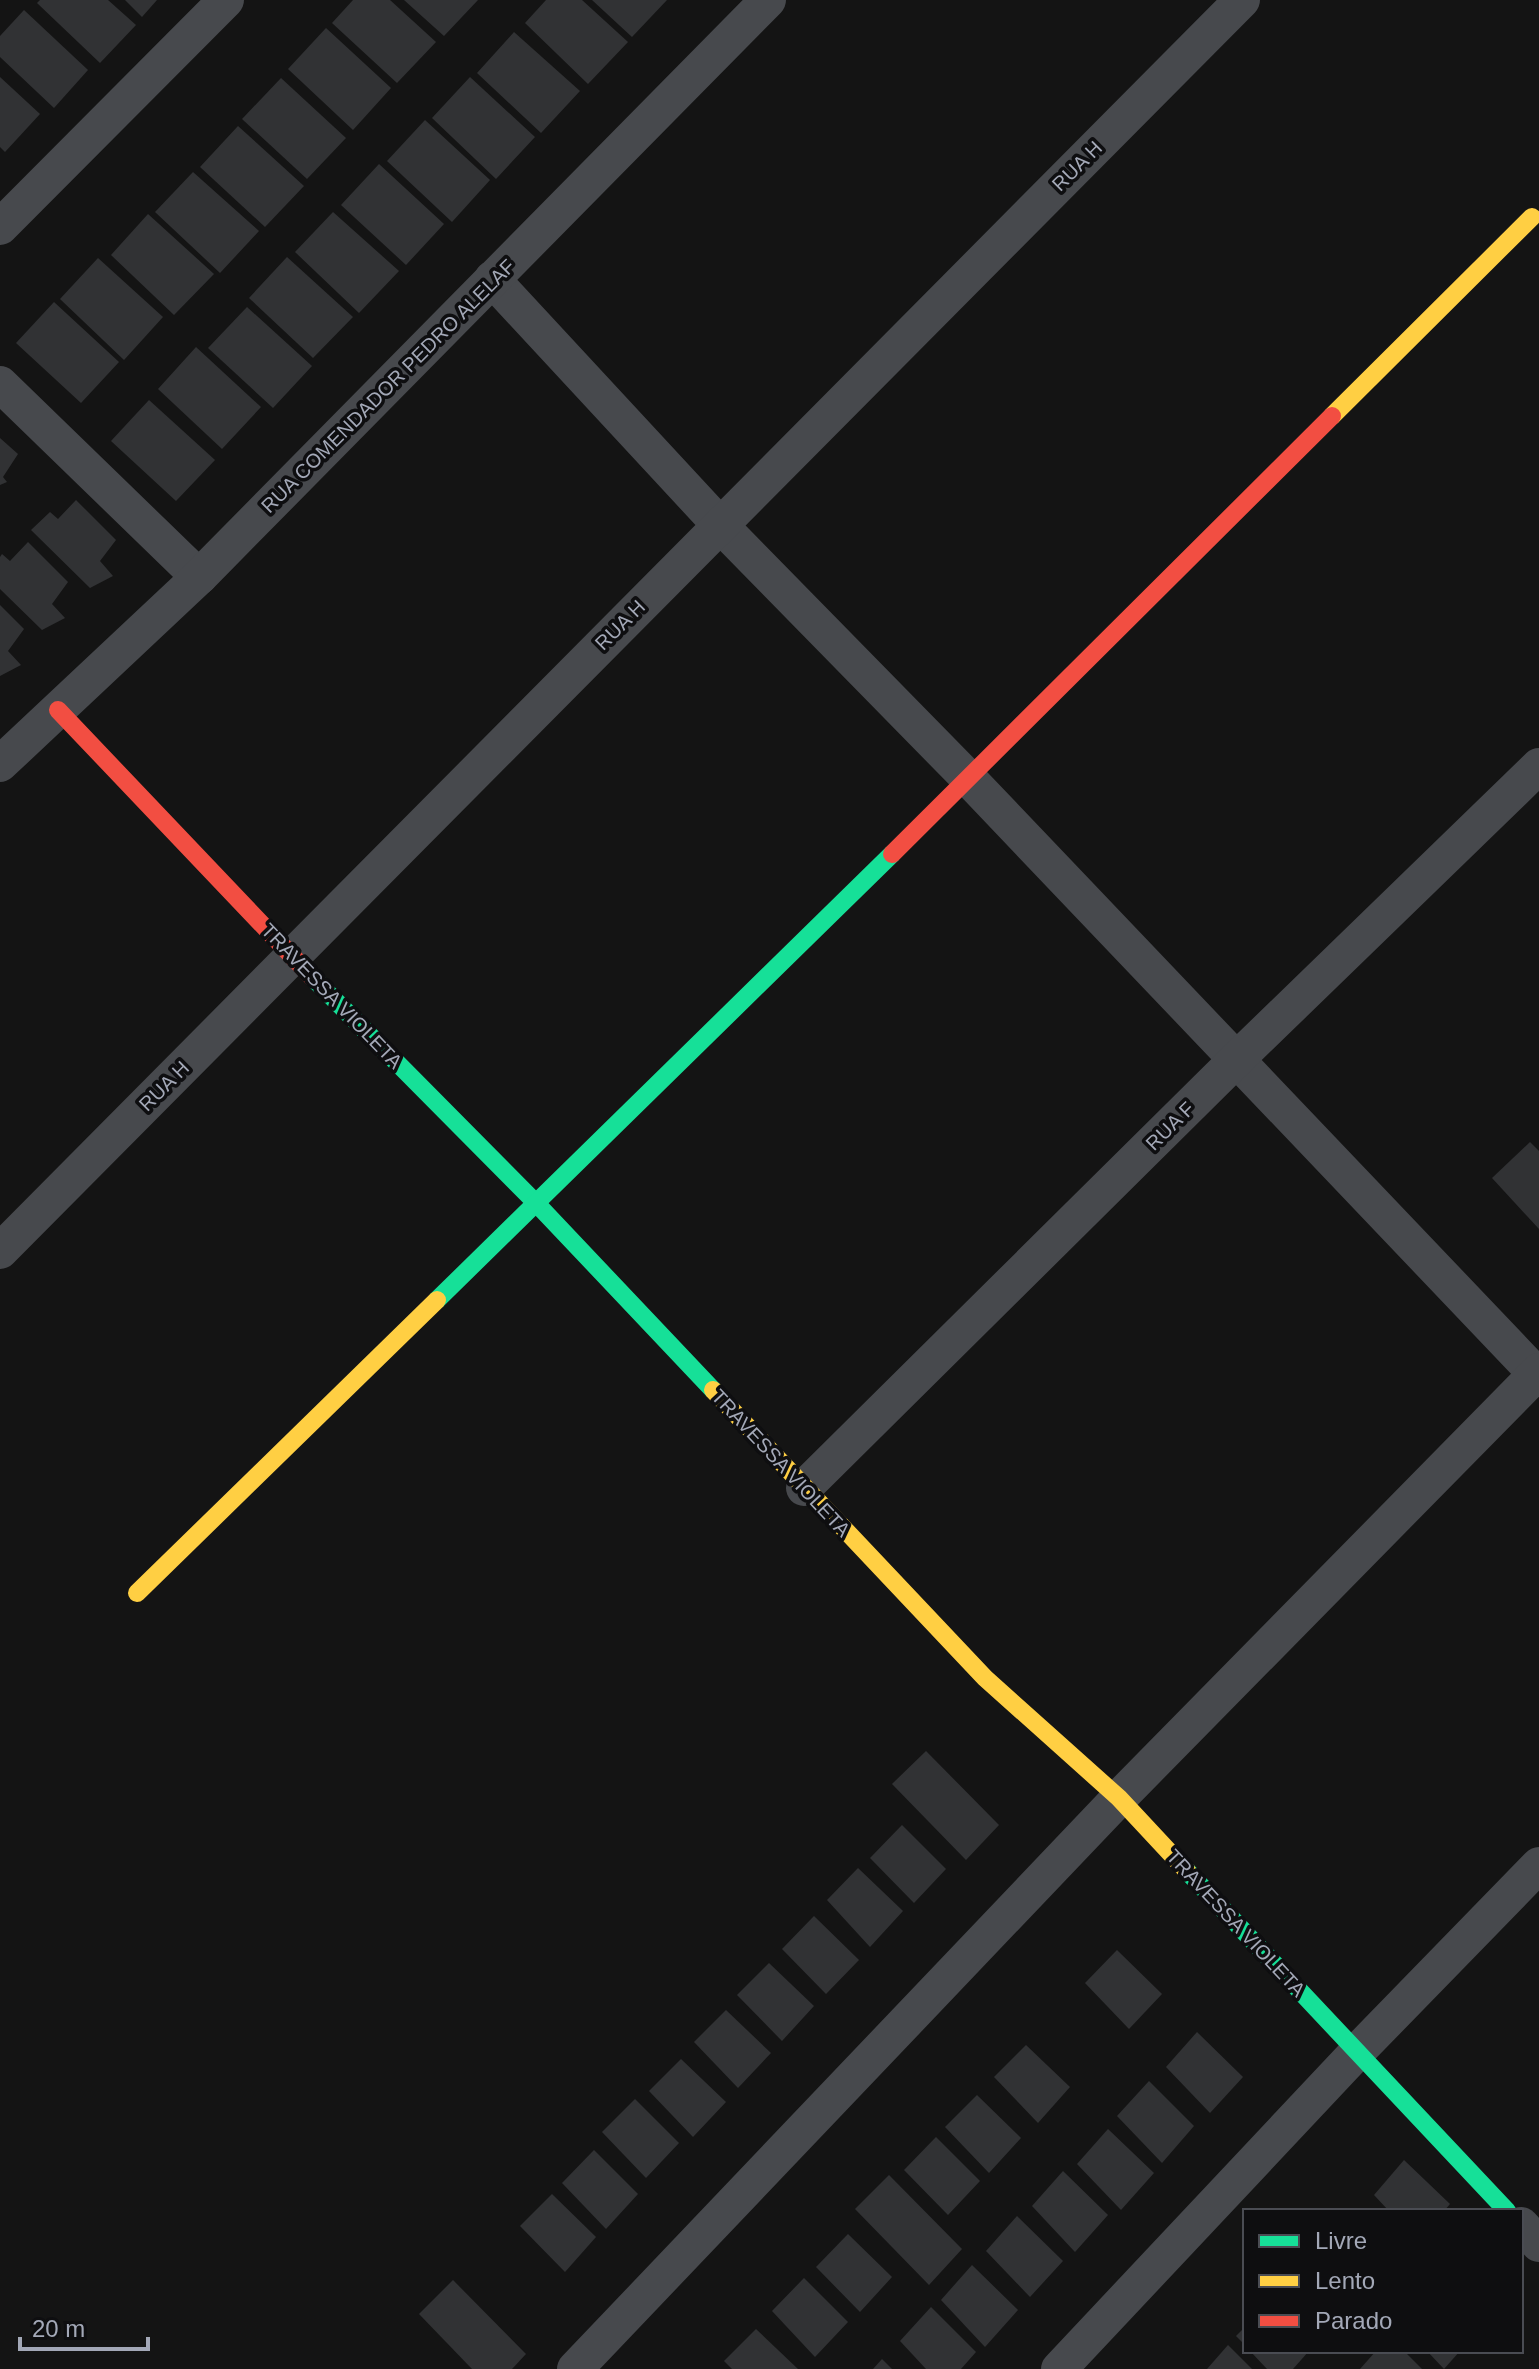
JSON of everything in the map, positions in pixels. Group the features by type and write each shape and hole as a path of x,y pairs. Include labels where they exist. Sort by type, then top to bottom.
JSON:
{"street":[{"path":"0,227 226,0"},
{"name":"RUA COMENDADOR PEDRO ALELAF","path":"0,764 199,577 768,0"},
{"name":"RUA H","path":"0,1251 1242,0"},
{"path":"137,1593 969,779 1532,217"},
{"path":"492,279 720,525 969,779 1538,1374 1119,1798 575,2369"},
{"path":"0,384 199,577"},
{"name":"TRAVESSA VIOLETA","path":"58,710 292,957 536,1203 985,1678 1119,1798 1505,2209"},
{"name":"RUA F","path":"804,1488 1237,1059 1539,766"},
{"path":"1059,2369 1357,2052 1539,1865"},
{"path":"1523,2227 1539,2244"}],"building":[{"path":"40,0 108,0 136,25 100,63 37,3"},
{"path":"125,0 157,0 142,17"},
{"path":"353,0 390,0 436,42 397,83 332,23"},
{"path":"404,0 478,0 444,36"},
{"path":"546,0 582,0 628,42 588,84 525,23"},
{"path":"592,0 667,0 632,37"},
{"path":"24,10 88,70 54,108 0,57 0,36"},
{"path":"326,28 391,88 353,130 288,69"},
{"path":"514,32 580,91 541,133 477,73"},
{"path":"0,77 40,114 5,152 0,147"},
{"path":"470,77 535,137 496,179 432,118"},
{"path":"281,78 346,138 307,179 242,119"},
{"path":"425,120 490,180 452,222 387,161"},
{"path":"238,126 304,186 265,227 200,167"},
{"path":"379,164 444,224 406,265 341,205"},
{"path":"193,172 259,231 220,273 155,212"},
{"path":"333,212 399,271 359,313 295,252"},
{"path":"148,214 214,274 174,315 111,255"},
{"path":"287,257 353,317 313,358 249,298"},
{"path":"98,258 163,317 124,360 60,299"},
{"path":"54,302 119,362 81,403 16,343"},
{"path":"247,307 312,366 273,408 208,348"},
{"path":"196,347 261,407 222,449 158,389"},
{"path":"149,400 215,460 176,501 111,441"},
{"path":"0,438 18,454 3,477 7,482 0,485"},
{"path":"76,500 116,540 100,561 113,576 90,588 31,530 50,512 58,519"},
{"path":"28,542 68,582 52,604 65,618 42,630 0,589 0,557 2,554 10,561"},
{"path":"0,605 24,629 8,651 21,665 0,676"},
{"path":"1530,1142 1539,1151 1539,1229 1492,1178"},
{"path":"926,1751 999,1825 966,1860 892,1784"},
{"path":"902,1825 946,1869 914,1903 870,1858"},
{"path":"858,1868 903,1911 870,1947 827,1900"},
{"path":"814,1916 859,1960 826,1994 782,1949"},
{"path":"1117,1950 1162,1994 1129,2029 1085,1983"},
{"path":"769,1963 814,2006 782,2041 737,1995"},
{"path":"726,2010 771,2053 738,2088 694,2042"},
{"path":"1197,2032 1243,2077 1210,2113 1166,2067"},
{"path":"1026,2045 1070,2087 1038,2123 994,2077"},
{"path":"681,2059 726,2102 693,2137 649,2091"},
{"path":"1149,2081 1194,2126 1162,2163 1117,2116"},
{"path":"977,2095 1021,2138 989,2173 945,2127"},
{"path":"635,2099 679,2143 646,2178 602,2132"},
{"path":"1108,2129 1154,2173 1121,2210 1077,2164"},
{"path":"936,2137 980,2181 948,2215 904,2170"},
{"path":"594,2150 638,2194 606,2229 562,2183"},
{"path":"1404,2160 1450,2204 1446,2209 1387,2209 1374,2195"},
{"path":"1063,2171 1108,2215 1075,2252 1032,2206"},
{"path":"889,2175 962,2249 929,2285 855,2209"},
{"path":"552,2194 596,2237 565,2272 520,2226"},
{"path":"1017,2216 1063,2261 1030,2297 986,2251"},
{"path":"848,2234 892,2277 860,2312 816,2267"},
{"path":"972,2265 1018,2310 985,2347 941,2300"},
{"path":"804,2278 848,2322 815,2357 772,2311"},
{"path":"453,2280 526,2354 512,2369 472,2369 419,2314"},
{"path":"931,2307 976,2352 961,2369 926,2369 900,2341"},
{"path":"756,2329 798,2369 732,2369 724,2361"},
{"path":"1243,2329 1243,2343 1236,2336"},
{"path":"1228,2345 1252,2369 1207,2369"},
{"path":"1252,2353 1307,2353 1293,2369 1267,2369"},
{"path":"1374,2353 1406,2353 1422,2369 1360,2369"},
{"path":"1429,2353 1458,2353 1444,2369"},
{"path":"882,2359 892,2369 873,2369"}],"traffic: fast":[{"path":"437,1300 892,854"},
{"path":"313,978 536,1203 713,1390"},
{"path":"1187,1871 1505,2209"}],"traffic: slow":[{"path":"1332,416 1532,217"},
{"path":"137,1593 437,1300"},
{"path":"713,1390 985,1678 1119,1798 1187,1871"}],"traffic: jam":[{"path":"892,854 1332,416"},
{"path":"58,710 313,978"}]}
